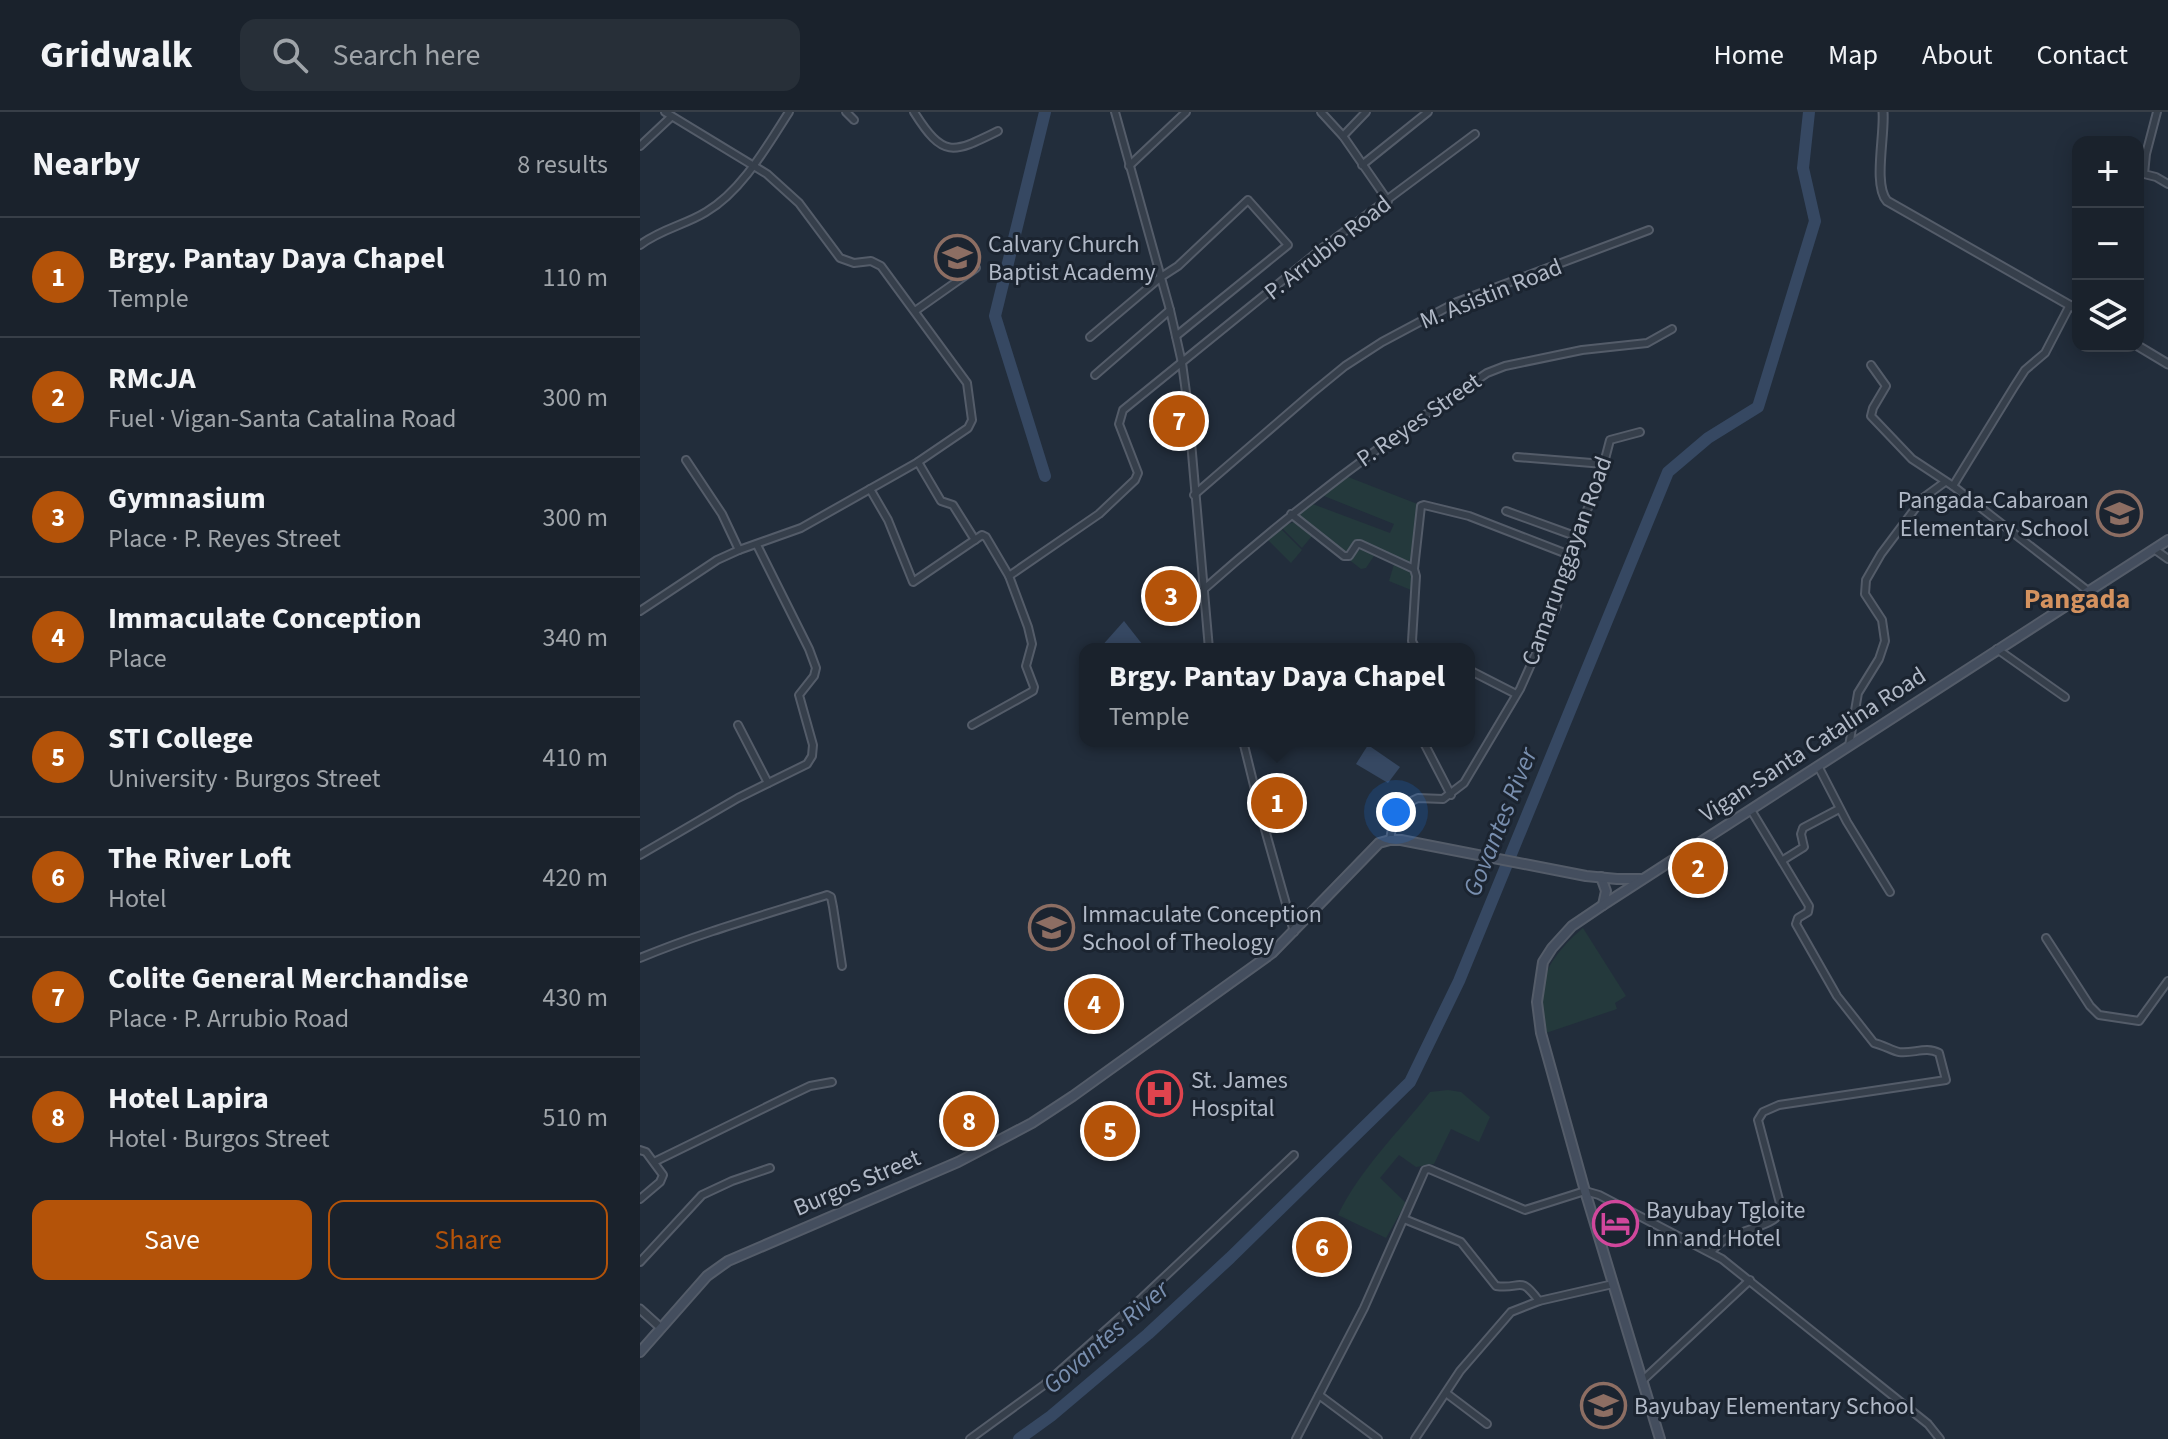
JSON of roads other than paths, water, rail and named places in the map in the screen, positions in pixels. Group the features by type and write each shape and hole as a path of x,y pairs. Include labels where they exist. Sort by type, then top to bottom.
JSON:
{"main road":[{"name":"Vigan-Santa Catalina Road","path":"1660,1439 1541,1033 1537,1002 1543,962 1572,926 1641,879 2168,540"},
{"name":"Burgos Street","path":"640,1352 707,1276 728,1261 958,1162 1032,1123 1093,1083 1250,970 1294,932 1373,848 1390,840"},
{"path":"1390,840 1601,877 1641,879"},
{"path":"1601,877 1606,891 1603,905"}],"street":[{"path":"640,245 665,229 696,217 721,202 753,164 789,112"},
{"path":"846,112 854,120"},
{"path":"914,112 930,135 951,149 966,147 998,131"},
{"path":"1115,112 1182,363 1208,643"},
{"path":"1129,166 1186,112"},
{"path":"1321,112 1343,136 1388,201"},
{"path":"1343,136 1366,112"},
{"path":"1362,165 1428,112"},
{"path":"1849,746 1858,693 1879,659 1885,641 1882,620 1865,594 1866,580 1916,506 1930,491 1949,484 2025,370 2045,353 2070,305 1887,201 1880,184 1883,112"},
{"path":"2144,162 2157,112"},
{"path":"640,146 668,114 753,164 799,203 840,258 848,262 878,263 967,383 972,420 968,428 918,462 801,528 717,560 640,611"},
{"name":"P. Arrubio Road","path":"1009,576 1099,514 1135,480 1138,473 1119,424 1121,414 1150,386 1325,246 1475,134"},
{"path":"2144,175 2156,177 2168,184"},
{"path":"1090,337 1184,261 1248,200 1288,245 1176,336"},
{"name":"M. Asistin Road","path":"1194,495 1323,384 1382,342 1457,302 1649,230"},
{"path":"915,311 976,268"},
{"path":"1095,375 1170,310"},
{"name":"P. Reyes Street","path":"1203,590 1291,514 1375,449 1492,370 1582,350 1647,343 1672,329"},
{"path":"2144,350 2168,364"},
{"path":"1871,365 1886,386 1871,416 1912,459 2088,591"},
{"name":"Camarunggayan Road","path":"1451,795 1471,773 1529,672 1557,606 1567,554 1598,486 1610,439 1640,432"},
{"path":"1517,457 1604,464"},
{"path":"686,460 722,514 739,550"},
{"path":"918,462 941,501 953,505 975,540"},
{"path":"870,489 888,520 913,582 982,535 1009,576 1032,644 1026,666 1034,687 1033,691 972,725"},
{"path":"1413,643 1414,569 1421,506 1469,516 1567,554"},
{"path":"1506,511 1575,536"},
{"path":"1291,514 1344,556 1349,556 1360,544 1414,569"},
{"path":"640,855 738,798 802,767 812,756 813,745 799,695 811,681 816,668 757,545"},
{"path":"2154,549 2168,559"},
{"path":"1997,649 2065,697"},
{"path":"1475,673 1516,694"},
{"path":"738,725 768,783"},
{"path":"1244,747 1260,815 1294,932"},
{"path":"1390,840 1394,816 1407,803 1418,798 1438,800 1451,795 1426,747"},
{"path":"1818,766 1839,809 1890,892"},
{"path":"1783,860 1805,845 1801,834 1803,828 1839,809"},
{"path":"1711,1252 1730,1235 1769,1222 1782,1211 1758,1120 1763,1112 1779,1105 1946,1080 1939,1053 1932,1049 1898,1052 1887,1045 1874,1043 1846,1008 1796,924 1808,912 1809,906 1751,810"},
{"path":"640,958 699,935 827,895 831,897 842,966"},
{"path":"2046,938 2099,1015 2139,1021 2168,981"},
{"path":"654,1162 747,1114 810,1086 832,1082"},
{"path":"640,1150 646,1152 663,1175 640,1199"},
{"path":"970,1439 1044,1385 1294,1155"},
{"path":"640,1262 702,1195 770,1168"},
{"path":"1296,1439 1364,1308 1425,1170 1429,1169 1525,1210 1585,1191 1612,1200 1711,1252 1928,1424 1940,1439"},
{"path":"1404,1219 1461,1242 1496,1286 1522,1284 1539,1301"},
{"path":"1642,1381 1750,1280"},
{"path":"1415,1439 1460,1371 1505,1316 1522,1306 1613,1284"},
{"path":"640,1309 661,1328"},
{"path":"1446,1393 1487,1424"},
{"path":"1319,1395 1378,1439"}],"water":[{"path":"1124,621 1141,643 1104,643"},
{"path":"1367,747 1371,747 1400,767 1388,783 1356,764"}],"waterway":[{"path":"1045,112 995,316 1045,476"},
{"name":"Govantes River","path":"1019,1439 1148,1334 1410,1082 1459,981 1668,472 1708,438 1758,407 1815,221 1803,168 1809,112"}],"place":[{"name":"Calvary Church Baptist Academy","path":"957,258"},
{"name":"Colite General Merchandise","path":"1179,421"},
{"name":"Pangada-Cabaroan Elementary School","path":"2120,514"},
{"name":"Gymnasium","path":"1171,596"},
{"name":"Brgy. Pantay Daya Chapel","path":"1277,803"},
{"name":"RMcJA","path":"1698,868"},
{"name":"Immaculate Conception School of Theology","path":"1051,928"},
{"name":"Immaculate Conception","path":"1094,1004"},
{"name":"St. James Hospital","path":"1160,1094"},
{"name":"Hotel Lapira","path":"969,1121"},
{"name":"STI College","path":"1110,1131"},
{"name":"Bayubay Tgloite Inn and Hotel","path":"1615,1224"},
{"name":"The River Loft","path":"1322,1247"},
{"name":"Bayubay Elementary School","path":"1603,1406"}],"district":[{"name":"Pangada","path":"2077,599"}]}
